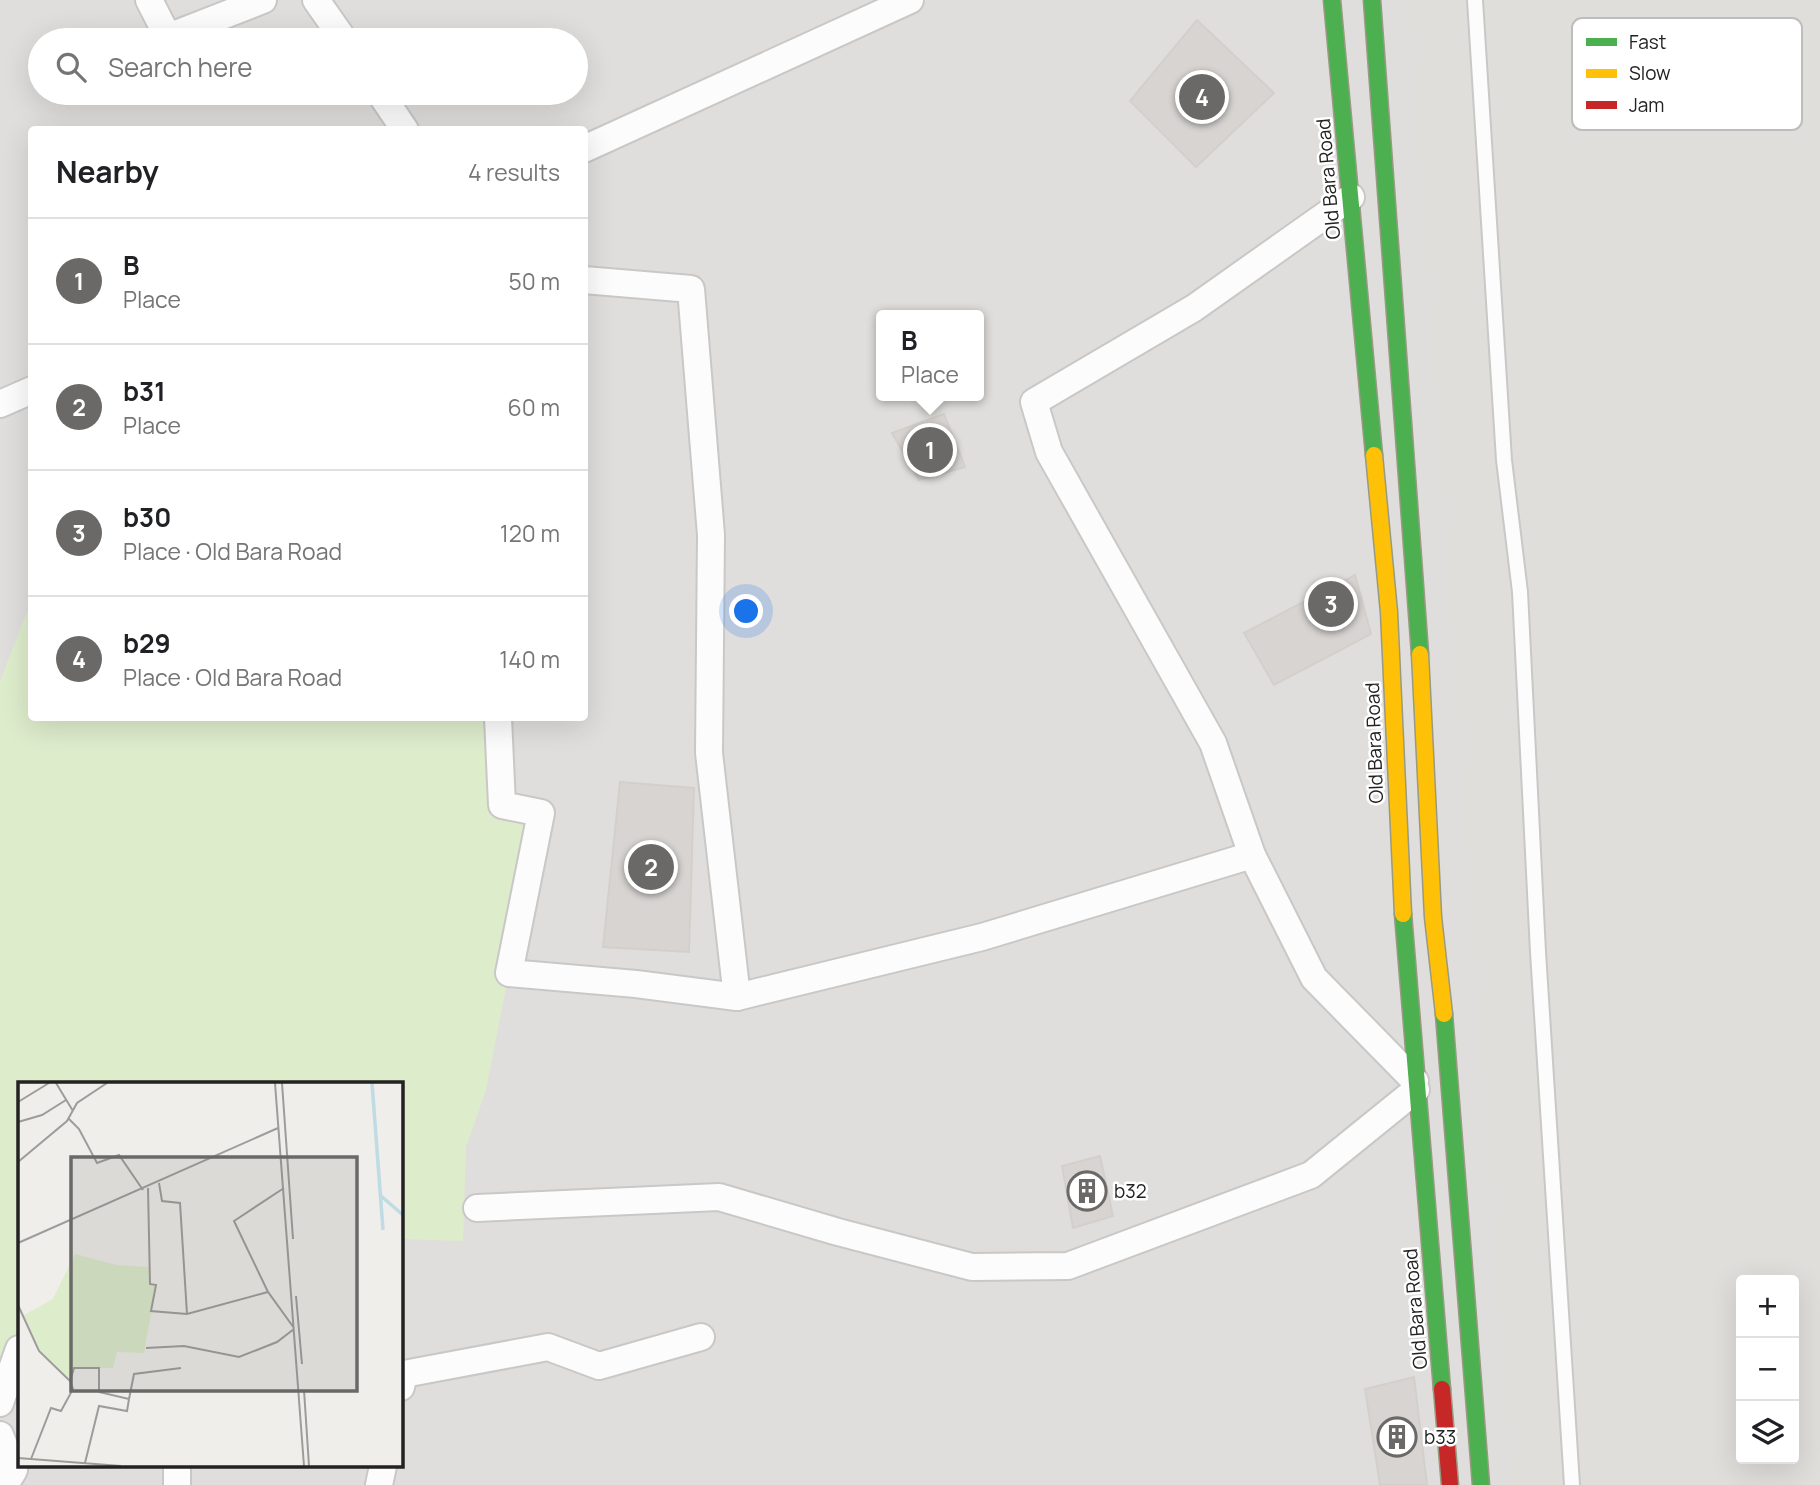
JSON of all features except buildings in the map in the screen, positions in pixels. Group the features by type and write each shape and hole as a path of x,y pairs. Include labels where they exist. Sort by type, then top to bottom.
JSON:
{"main road":[{"name":"Old Bara Road","path":"1332,0 1389,612 1401,894 1450,1485"},
{"path":"1372,0 1419,641 1433,917 1447,1045 1481,1485"},
{"path":"1371,415 1402,411"},
{"path":"1442,1375 1471,1376"}],"street":[{"path":"149,0 163,28"},
{"path":"191,28 263,0"},
{"path":"316,0 336,28"},
{"path":"588,147 910,0"},
{"path":"388,105 402,126"},
{"path":"477,1208 719,1197 972,1267 1068,1266 1311,1175 1416,1086 1314,978 1252,855 1213,743 1049,452 1034,402 1194,308 1351,197"},
{"path":"588,280 691,289 711,535 709,752 737,997"},
{"path":"0,404 28,392"},
{"path":"498,721 502,805 541,813 509,973 636,984 737,997 982,937 1252,855"},
{"path":"402,1383 404,1374 548,1347 598,1366 701,1337"},
{"path":"0,1403 18,1352"},
{"path":"0,1435 13,1470 5,1485"}],"lane":[{"path":"1475,0 1504,460 1520,592 1538,952 1572,1485"}],"shaded area":[{"path":"0,0 1820,0 1820,1485 0,1485"},
{"path":"1408,0 1820,0 1820,1485 1511,1485"}],"green space":[{"path":"27,612 28,721 495,721 499,807 540,815 486,1090 466,1147 463,1241 402,1239 402,1082 18,1082 18,1355 0,1400 0,681"}],"traffic: fast":[{"path":"1332,0 1374,455"},
{"path":"1372,0 1420,654"},
{"path":"1403,914 1442,1389"},
{"path":"1444,1014 1481,1485"}],"traffic: slow":[{"path":"1374,455 1389,612 1403,914"},
{"path":"1420,654 1433,917 1444,1014"}],"traffic: jam":[{"path":"1442,1389 1450,1485"}],"place":[{"name":"b29","path":"1202,97"},
{"name":"B","path":"930,450"},
{"name":"b30","path":"1331,604"},
{"name":"b31","path":"651,867"},
{"name":"b32","path":"1087,1191"},
{"name":"b33","path":"1397,1437"}]}
